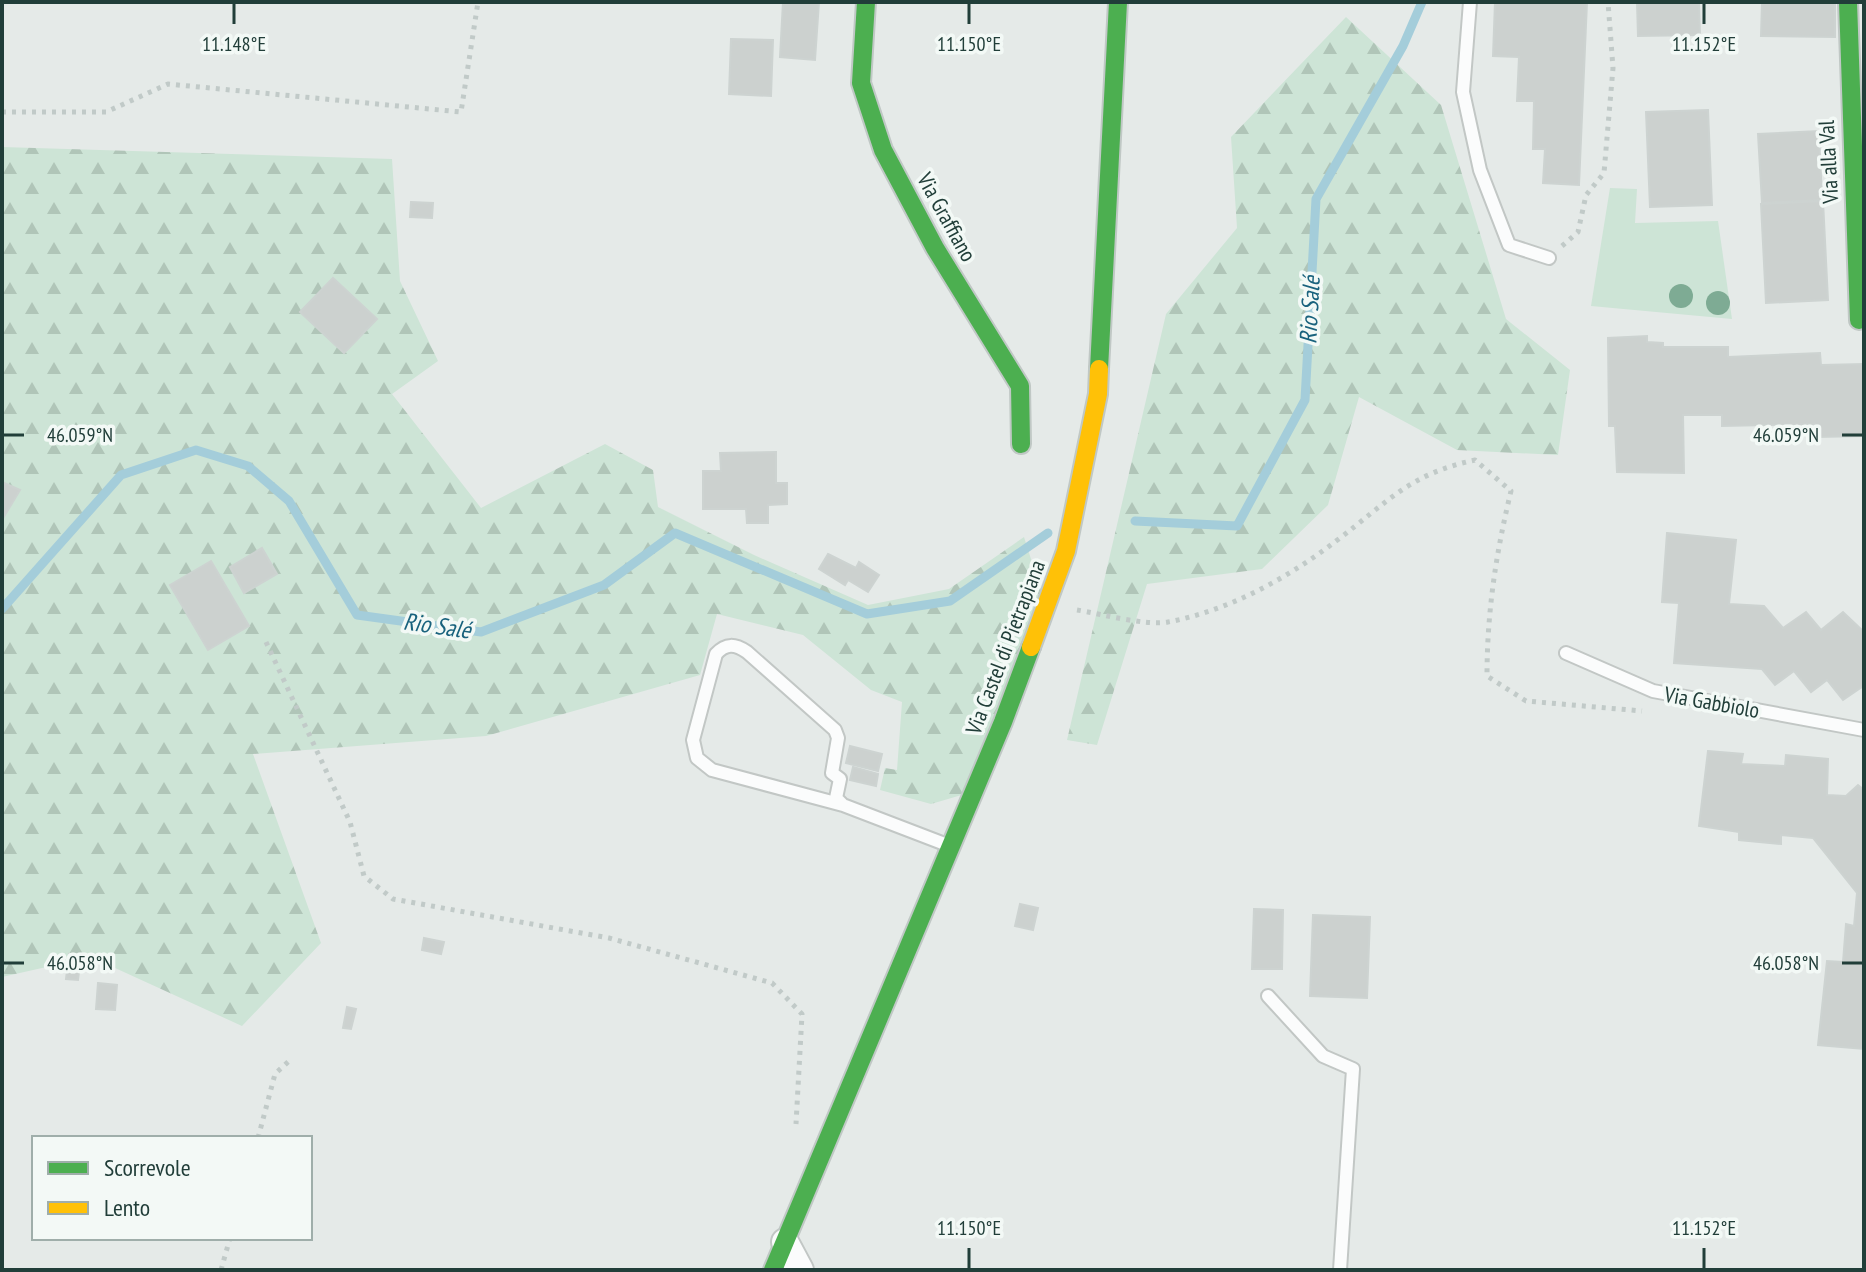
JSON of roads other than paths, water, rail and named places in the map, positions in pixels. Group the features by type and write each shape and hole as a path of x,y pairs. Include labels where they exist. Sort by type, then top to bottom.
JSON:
{"main road":[{"name":"Via Graffiano","path":"866,2 861,83 883,150 935,248 1020,386 1021,444"},
{"name":"Via Castel di Pietrapiana","path":"773,1270 1049,605 1080,497 1098,394 1118,2"},
{"name":"Via alla Val","path":"1848,2 1859,320"}],"street":[{"path":"785,1242 800,1270"}],"lane":[{"path":"1470,2 1463,92 1480,170 1509,245 1549,258"},
{"path":"843,805 836,798 840,779 832,773 837,750 835,730 747,652 732,645 723,647 716,654 693,740 697,758 712,770 843,805 951,846"},
{"name":"Via Gabbiolo","path":"1566,653 1653,691 1864,730"},
{"path":"1268,996 1323,1056 1353,1069 1340,1270"}],"waterway":[{"name":"Rio Salé","path":"1135,521 1237,526 1305,400 1316,199 1403,46 1422,2"},
{"name":"Rio Salé","path":"2,609 121,475 196,450 248,466 289,501 357,615 481,632 604,585 675,533 867,614 950,601 1048,533"}]}
